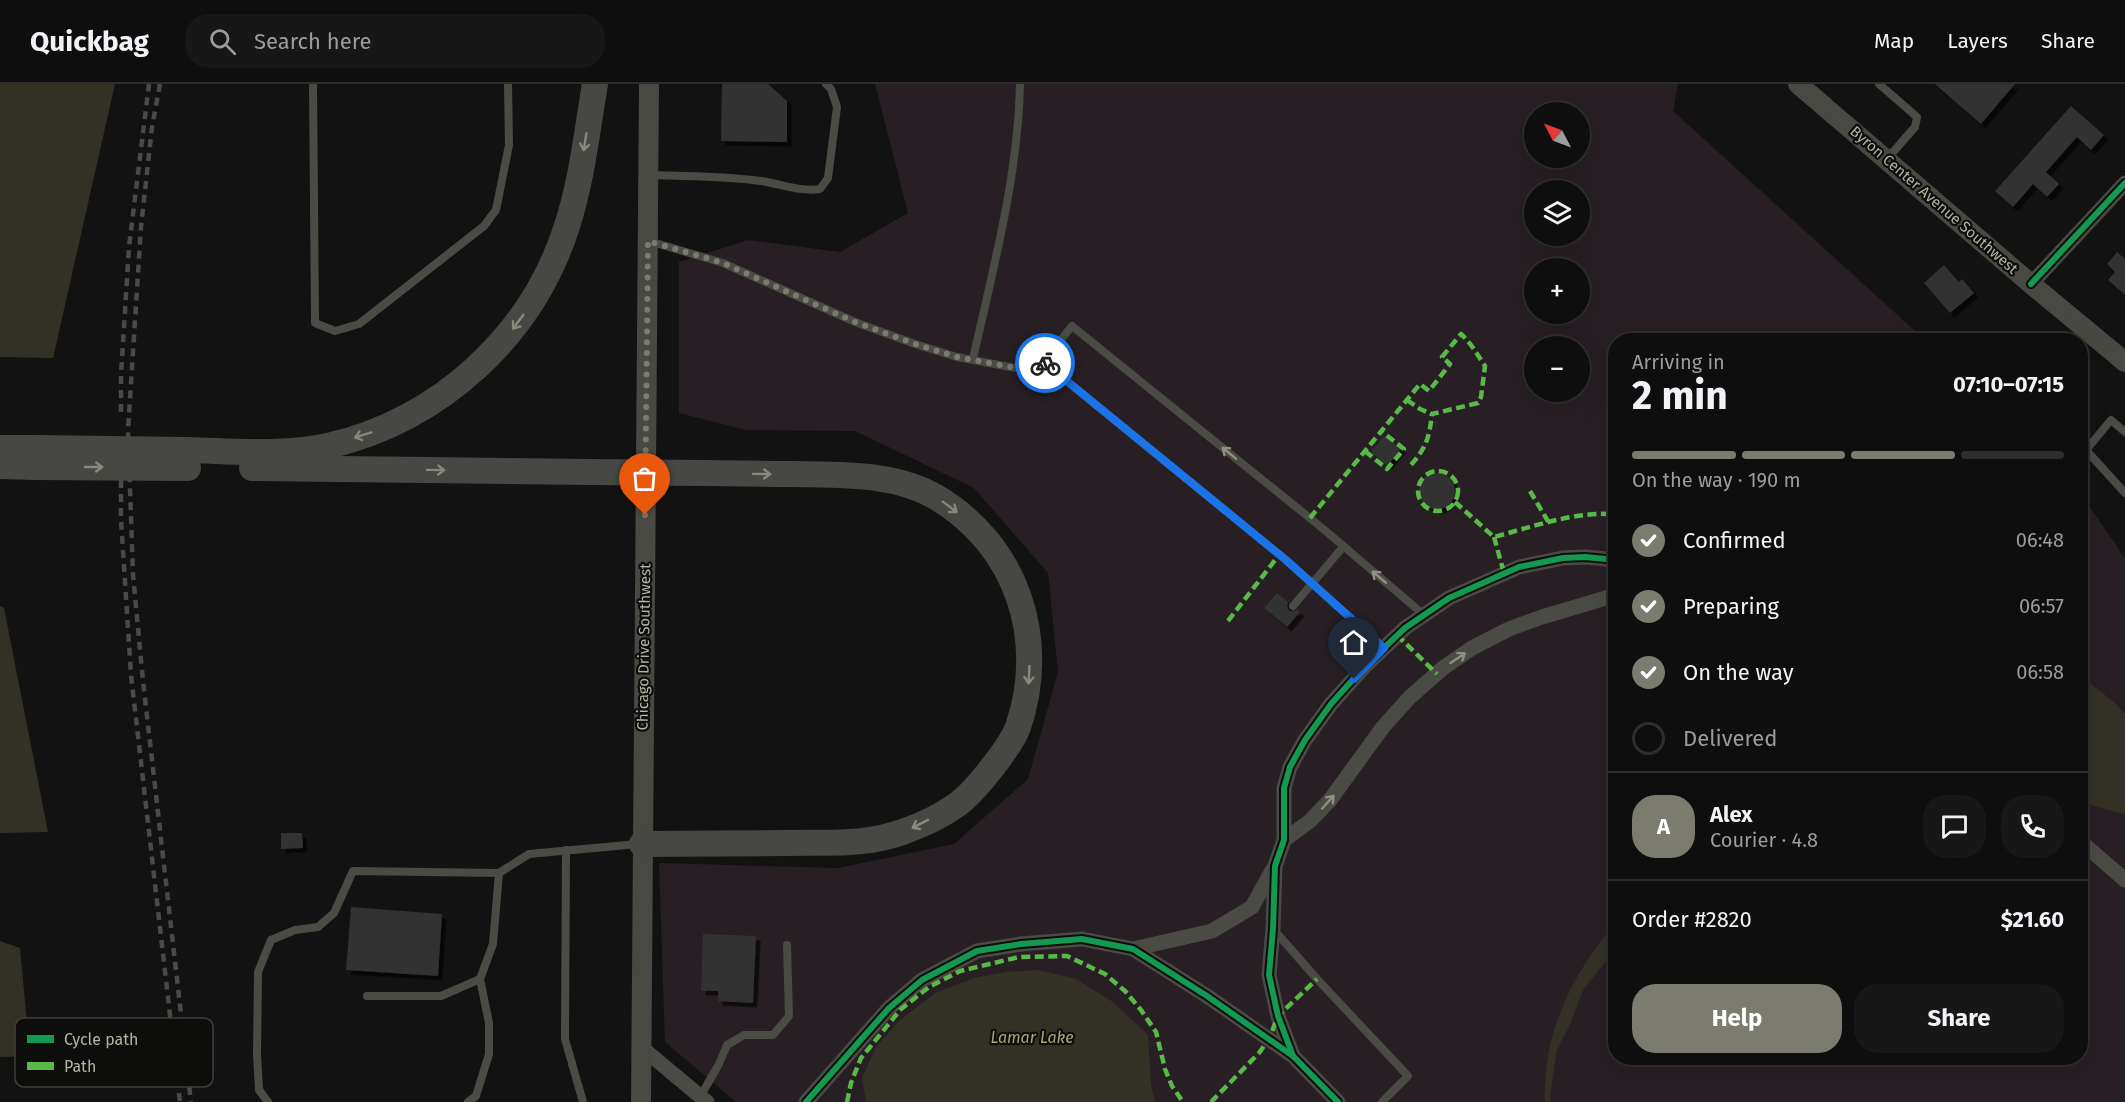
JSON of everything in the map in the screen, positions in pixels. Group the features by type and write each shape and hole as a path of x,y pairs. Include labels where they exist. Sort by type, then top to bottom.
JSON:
{"highway":[{"path":"188,459 326,446 372,433 426,406 468,376 503,342 530,307 550,268 567,227 578,183 595,84"},
{"path":"0,448 36,458"},
{"path":"0,466 36,458 188,459 589,472 835,475 890,479 936,497 970,522 999,554 1017,589 1029,636 1029,681 1017,729 992,768 957,806 907,831 869,842 642,844"}],"main road":[{"name":"Chicago Drive Southwest","path":"641,1102 649,84"},
{"name":"Byron Center Avenue Southwest","path":"1798,84 2125,362"}],"street":[{"path":"2031,284 2125,183"},
{"path":"1133,949 1212,931 1252,907 1275,866 1284,840 1284,788 1290,768 1305,740 1331,704 1365,666 1405,627 1449,598 1519,567 1563,558 1585,557 1608,560"},
{"path":"1284,840 1310,821 1330,801 1383,727 1410,697 1443,668 1472,648 1509,629 1608,597"},
{"path":"2088,848 2125,880"},
{"path":"1275,866 1269,975 1278,1016 1293,1056"},
{"path":"806,1102 889,1008 922,980 977,951 1021,944 1082,939 1133,949 1208,996 1293,1056 1338,1102"},
{"path":"641,1047 703,1099"}],"lane":[{"path":"313,84 315,322 335,331 359,324 484,226 496,210 509,146 508,84"},
{"path":"648,175 721,177 762,181 810,191 820,189 828,178 837,107 831,89 826,84"},
{"path":"973,359 1013,161 1020,84"},
{"path":"1879,84 1917,117 1915,127 1886,160"},
{"path":"648,241 723,263 887,334 926,347 1026,370 1043,362 1072,326 1424,615"},
{"path":"1043,362 1313,583 1384,648"},
{"path":"2088,448 2111,420 2125,432"},
{"path":"2088,452 2125,493"},
{"path":"1293,606 1343,547"},
{"path":"268,1102 259,1090 258,972 271,940 295,930 318,927 334,913 353,872 499,873 529,854 642,844"},
{"path":"566,850 565,1039 583,1102"},
{"path":"468,1102 476,1096 489,1054 489,1023 480,979 493,944 499,873"},
{"path":"1273,929 1408,1076 1382,1102"},
{"path":"703,1099 727,1045 744,1035 773,1035 789,1016 787,945"},
{"path":"367,996 441,996 480,979"}],"shaded area":[{"path":"875,84 1678,84 1673,111 1917,333 1608,333 1608,1065 2088,1065 2088,504 2125,558 2125,1102 736,1102 665,1042 659,863 838,868 954,844 1028,779 1058,672 1048,573 974,488 855,431 746,430 679,413 679,262 748,240 840,252 908,213"}],"water":[{"path":"0,84 115,84 53,358 0,357"},
{"path":"0,606 4,608 48,832 0,833"},
{"path":"2088,682 2125,714 2125,814 2093,806 2088,802"},
{"path":"1608,933 1608,959 1583,990 1569,1027 1557,1049 1551,1102 1545,1102 1545,1077 1554,1029 1573,984"},
{"path":"0,941 20,948 26,1018 15,1018 15,1056 0,1057"},
{"name":"Lamar Lake","path":"1039,970 1076,979 1113,1002 1148,1035 1151,1085 1155,1102 866,1102 862,1078 876,1047 898,1022 935,993 974,978 1005,972"}],"building":[{"path":"722,84 768,84 787,101 787,142 721,141"},
{"path":"1935,84 2015,84 1981,124"},
{"path":"2071,106 2104,135 2091,150 2077,137 2046,172 2059,184 2047,197 2033,184 2013,207 1995,191"},
{"path":"2117,252 2125,259 2125,295 2108,280 2115,272 2107,264"},
{"path":"1944,265 1959,282 1962,279 1974,293 1950,313 1924,283"},
{"path":"1384,436 1401,449 1387,466 1371,452"},
{"path":"1437,473 1450,478 1455,491 1450,504 1437,509 1424,504 1419,491 1424,478"},
{"path":"1277,593 1288,602 1287,607 1290,611 1300,612 1287,627 1264,608"},
{"path":"281,833 302,833 303,848 281,849"},
{"path":"351,907 442,914 438,976 346,970"},
{"path":"703,934 756,936 753,1003 718,1001 718,991 701,991"}],"railway":[{"path":"121,412 129,247 149,84"},
{"path":"160,84 152,127 141,227 128,430 133,575 181,1018"},
{"path":"121,466 121,519 131,675 170,1018"},
{"path":"178,1087 180,1102"},
{"path":"189,1087 191,1102"}],"marked path":[{"path":"1310,518 1420,384 1429,391 1450,364 1442,357 1461,334 1485,366 1481,397 1478,403 1432,414 1426,443 1408,468"},
{"path":"1407,400 1432,414"},
{"path":"1365,451 1387,469 1404,449 1381,431"},
{"path":"1438,471 1446,472 1452,477 1457,483 1458,491 1457,499 1452,505 1446,510 1438,511 1430,510 1424,505 1419,499 1418,491 1419,483 1424,477 1430,472 1438,471"},
{"path":"1530,491 1549,523"},
{"path":"1455,502 1494,537 1571,517 1608,514"},
{"path":"1494,537 1504,573"},
{"path":"1228,621 1279,555"},
{"path":"1397,635 1437,674"},
{"path":"847,1102 851,1083 861,1058 901,1009 929,987 960,971 1019,957 1067,956 1105,974 1125,991 1141,1010 1156,1032 1165,1069 1172,1086 1183,1102"},
{"path":"1211,1102 1259,1053 1269,1039 1278,1016 1317,979"}],"cycle path":[{"path":"2031,284 2125,183"},
{"path":"1338,1102 1293,1056 1278,1016 1269,975 1275,866 1284,840 1284,788 1290,767 1305,740 1331,704 1365,666 1405,628 1449,598 1519,567 1563,558 1585,557 1608,560"},
{"path":"806,1102 889,1008 922,980 977,951 1021,944 1082,939 1133,949 1207,996 1293,1056"}],"way so far":[{"path":"645,515 648,241 723,263 855,322 957,357 1026,370 1045,363"}],"route":[{"path":"1045,363 1286,560 1384,648 1354,679"}]}
